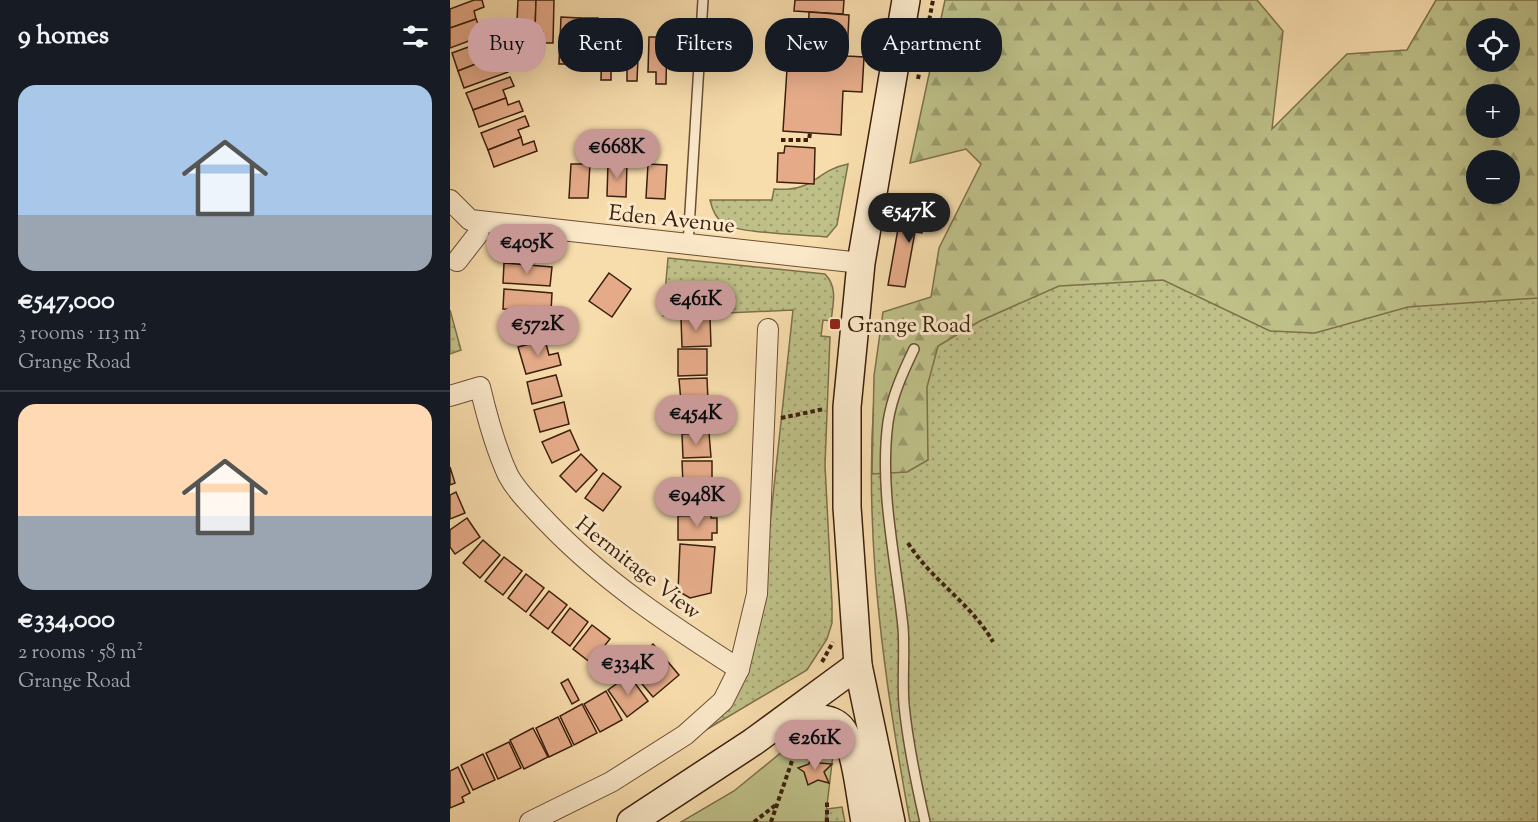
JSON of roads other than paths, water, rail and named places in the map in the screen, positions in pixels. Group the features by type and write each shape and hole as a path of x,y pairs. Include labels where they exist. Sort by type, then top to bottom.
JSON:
{"main road":[{"path":"891,822 858,665 847,507 847,418 861,263 906,0"},
{"path":"632,822 753,742 858,665"},
{"path":"753,742 779,727 800,720 818,719 840,728 845,734 851,755 865,822"}],"street":[{"path":"450,200 476,221 478,234 457,261"},
{"name":"Eden Avenue","path":"476,221 861,263"},
{"path":"530,822 611,782 685,735 723,701 739,669 757,594 768,329"},
{"name":"Hermitage View","path":"450,396 480,387 489,424 509,476 532,506 576,552 666,623 739,669"}],"lane":[{"path":"688,244 703,0"},
{"path":"914,349 900,377 888,422 886,470 889,523 905,658 904,701 908,740 925,822"}],"place":[{"name":"Grange Road","path":"835,324"}]}
